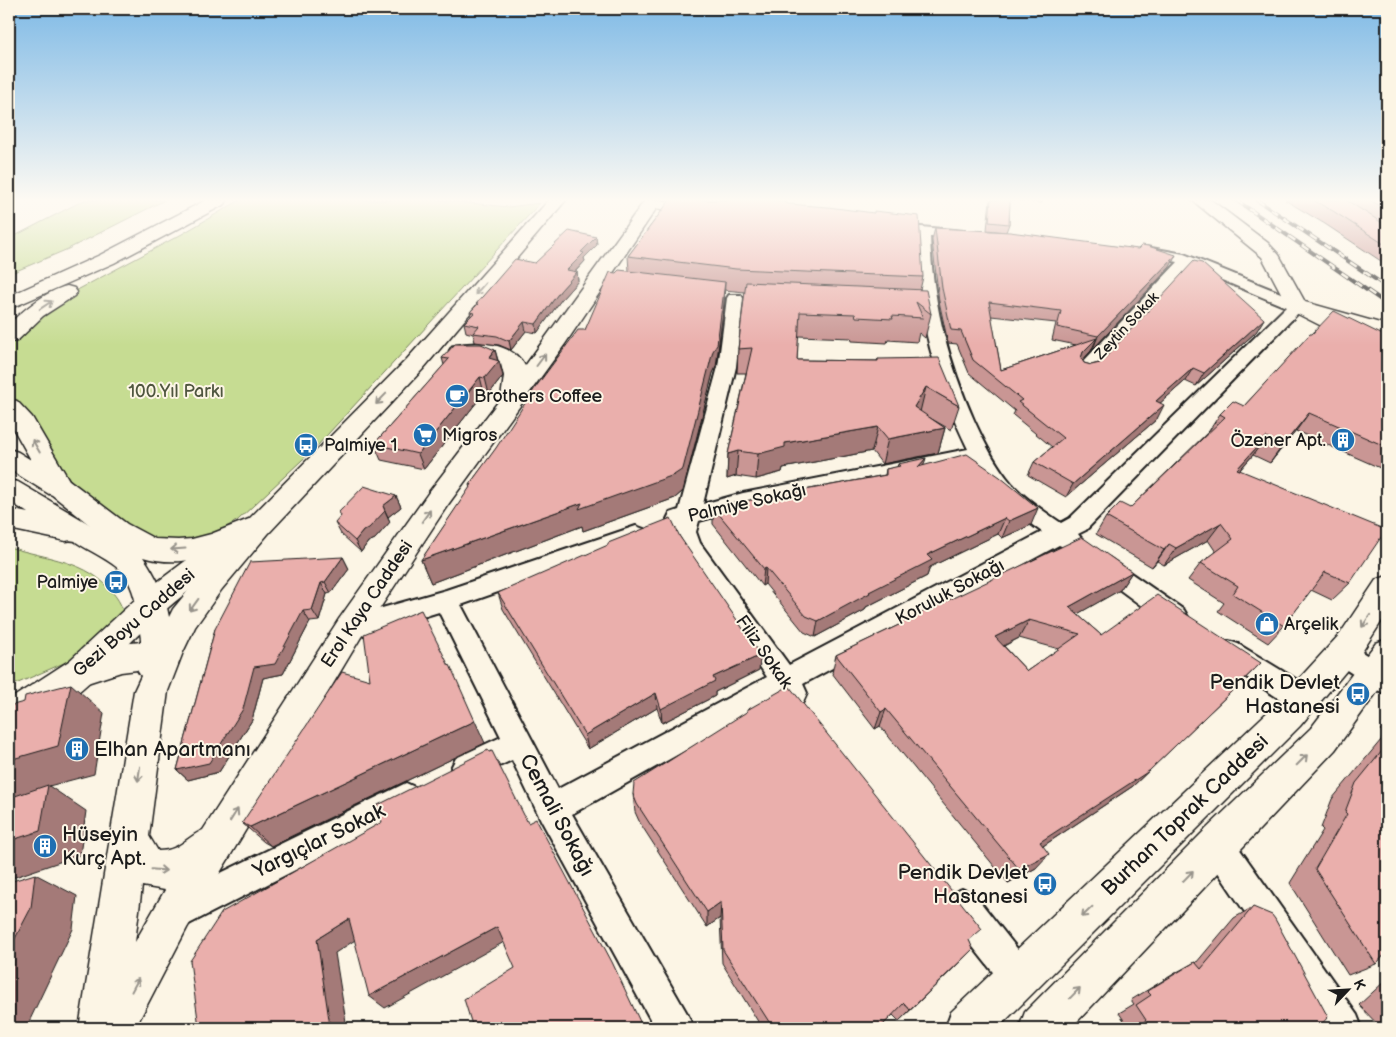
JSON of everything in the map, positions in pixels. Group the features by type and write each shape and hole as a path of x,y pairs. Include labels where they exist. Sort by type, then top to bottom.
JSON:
{"main road":[{"path":"9,286 90,248"},
{"path":"9,303 126,248"},
{"path":"9,336 36,312 135,248"},
{"path":"152,678 184,618 212,581 258,527 415,364 516,248"},
{"name":"Erol Kaya Caddesi","path":"112,1028 173,914 350,628 438,499 512,400 608,282 627,248"},
{"path":"1263,248 1270,255 1297,306 1370,331 1387,350"},
{"path":"415,364 446,353 462,350 482,350 499,354 508,358 514,364 516,376 512,400"},
{"path":"9,406 23,423 60,487"},
{"path":"9,458 60,487 134,542 153,549 177,550 208,545 258,527"},
{"path":"9,489 130,563 141,577 151,604 157,639 101,1028"},
{"path":"9,519 86,535"},
{"name":"Gezi Boyu Caddesi","path":"9,717 32,705 81,671 151,604 194,570 258,527"},
{"name":"Burhan Toprak Caddesi","path":"967,1028 1281,722 1351,643 1387,588"},
{"path":"81,671 122,658 142,656 152,678"},
{"path":"1041,1028 1323,739 1383,669"},
{"path":"130,837 137,855 148,869 162,872 178,869 199,856 218,840"}],"street":[{"path":"923,248 919,307 980,454 1004,488 1030,512 1188,626"},
{"path":"1130,251 1160,254 1188,261 1297,306"},
{"name":"Zeytin Sokak","path":"1086,370 1188,261"},
{"name":"Filiz Sokak","path":"735,297 727,367 685,532 690,546 784,681 808,712"},
{"name":"Koruluk Sokağı","path":"552,809 784,681 1078,524 1297,306"},
{"name":"Palmiye Sokağı","path":"350,628 446,600 690,515 743,501 980,454"},
{"name":"Cemali Sokağı","path":"446,600 552,809 674,1028"},
{"path":"1212,642 1302,698"},
{"path":"1342,653 1383,669"},
{"name":"Yargıçlar Sokak","path":"173,914 519,742"},
{"path":"1218,845 1344,1028"},
{"path":"945,884 1019,978"}],"green space":[{"path":"9,248 69,248 68,249 9,274"},
{"name":"100.Yıl Parkı","path":"155,248 498,248 317,446 238,520 206,539 144,548 72,482 9,393 9,337 38,311"},
{"path":"9,547 66,562 79,567 103,582 117,598 122,609 121,638 9,687"}],"building":[{"path":"551,248 585,248 581,252 584,253 567,270 577,272 560,291 536,324 524,322 509,341 497,336 473,333 479,326 464,323 474,313 470,312 515,259 535,263"},
{"path":"634,248 921,248 923,277 736,269 628,256"},
{"path":"937,248 1155,248 1176,255 1098,336 1057,327 1061,311 989,302 1001,370 1097,338 1083,352 1081,358 1084,363 1091,365 1100,363 1194,261 1202,263 1264,319 1204,373 1193,368 1156,401 1164,405 1073,484 1034,462 1063,438 1018,402 1022,400 973,360 961,331 951,330 942,288"},
{"path":"619,270 725,282 717,345 713,351 683,469 674,475 579,509 582,503 421,560 535,388 578,330 585,330 610,272 616,273"},
{"path":"746,282 926,290 931,314 916,302 923,318 892,316 893,319 856,317 855,314 800,312 797,360 878,361 878,359 939,358 959,406 926,387 914,407 945,428 888,439 878,427 785,443 785,447 758,454 738,451 728,454 752,348 738,349"},
{"path":"1334,311 1387,337 1387,447 1309,413 1283,445 1266,437 1237,469 1386,530 1350,583 1325,572 1284,626 1233,594 1238,586 1201,563 1233,539 1221,523 1176,548 1169,544 1164,550 1106,517 1120,503 1130,508 1225,417 1220,414 1233,401 1244,406 1310,334"},
{"path":"455,344 481,344 495,350 489,358 499,361 485,378 480,377 418,454 374,444 449,359 442,358"},
{"path":"967,454 1000,477 1038,508 1009,521 1005,518 927,555 932,560 869,592 818,621 806,616 713,507 886,475 886,469 900,466 898,464 926,458 918,467"},
{"path":"364,486 396,496 383,506 385,511 355,541 335,523 341,516 339,512"},
{"path":"671,518 680,537 761,655 713,677 715,681 661,709 656,693 585,735 498,593 608,545 608,543"},
{"path":"1082,537 1132,572 1069,607 1101,635 1157,595 1261,663 1149,771 1040,842 1049,854 1019,869 886,709 881,712 836,655","holes":["1029,620 1080,634 1027,671 995,637"]},
{"path":"343,557 325,582 321,583 312,610 303,611 275,664 254,667 243,709 209,763 177,770 215,629 250,562"},
{"path":"421,610 450,665 475,721 250,827 242,823 342,672 370,680 364,634"},
{"path":"71,684 58,746 9,760 9,706 24,702 25,696"},
{"path":"789,686 982,929 969,940 973,949 910,1010 904,1003 880,1028 773,1028 723,950 721,902 707,912 637,804 633,794 634,783 747,710"},
{"path":"1387,745 1387,952 1376,964 1315,869 1347,814 1345,812 1356,783"},
{"path":"488,750 489,752 492,751 528,823 536,819 612,962 643,1028 530,1028 528,1022 518,1028 473,1028 464,999 515,968 497,927 369,996 349,919 317,939 330,1026 326,1028 198,1028 190,961 222,912 382,822 376,806"},
{"path":"48,785 40,831 9,841 9,798"},
{"path":"35,874 31,908 9,950 9,882"},
{"path":"1253,907 1272,915 1275,919 1328,1017 1318,1028 1136,1028 1146,1020 1136,1005 1151,995 1147,991 1195,962 1201,969"}],"railway":[{"path":"1306,248 1387,304"},
{"path":"1329,248 1387,287"}],"place":[{"name":"Brothers Coffee","path":"457,396"},
{"name":"Migros","path":"425,435"},
{"name":"Özener Apt.","path":"1343,440"},
{"name":"Palmiye 1","path":"306,445"},
{"name":"Palmiye","path":"116,582"},
{"name":"Arçelik","path":"1267,624"},
{"name":"Pendik Devlet Hastanesi","path":"1358,694"},
{"name":"Elhan Apartmanı","path":"77,749"},
{"name":"Hüseyin Kurç Apt.","path":"45,846"},
{"name":"Pendi̇k Devlet Hastanesi̇","path":"1045,884"}]}
